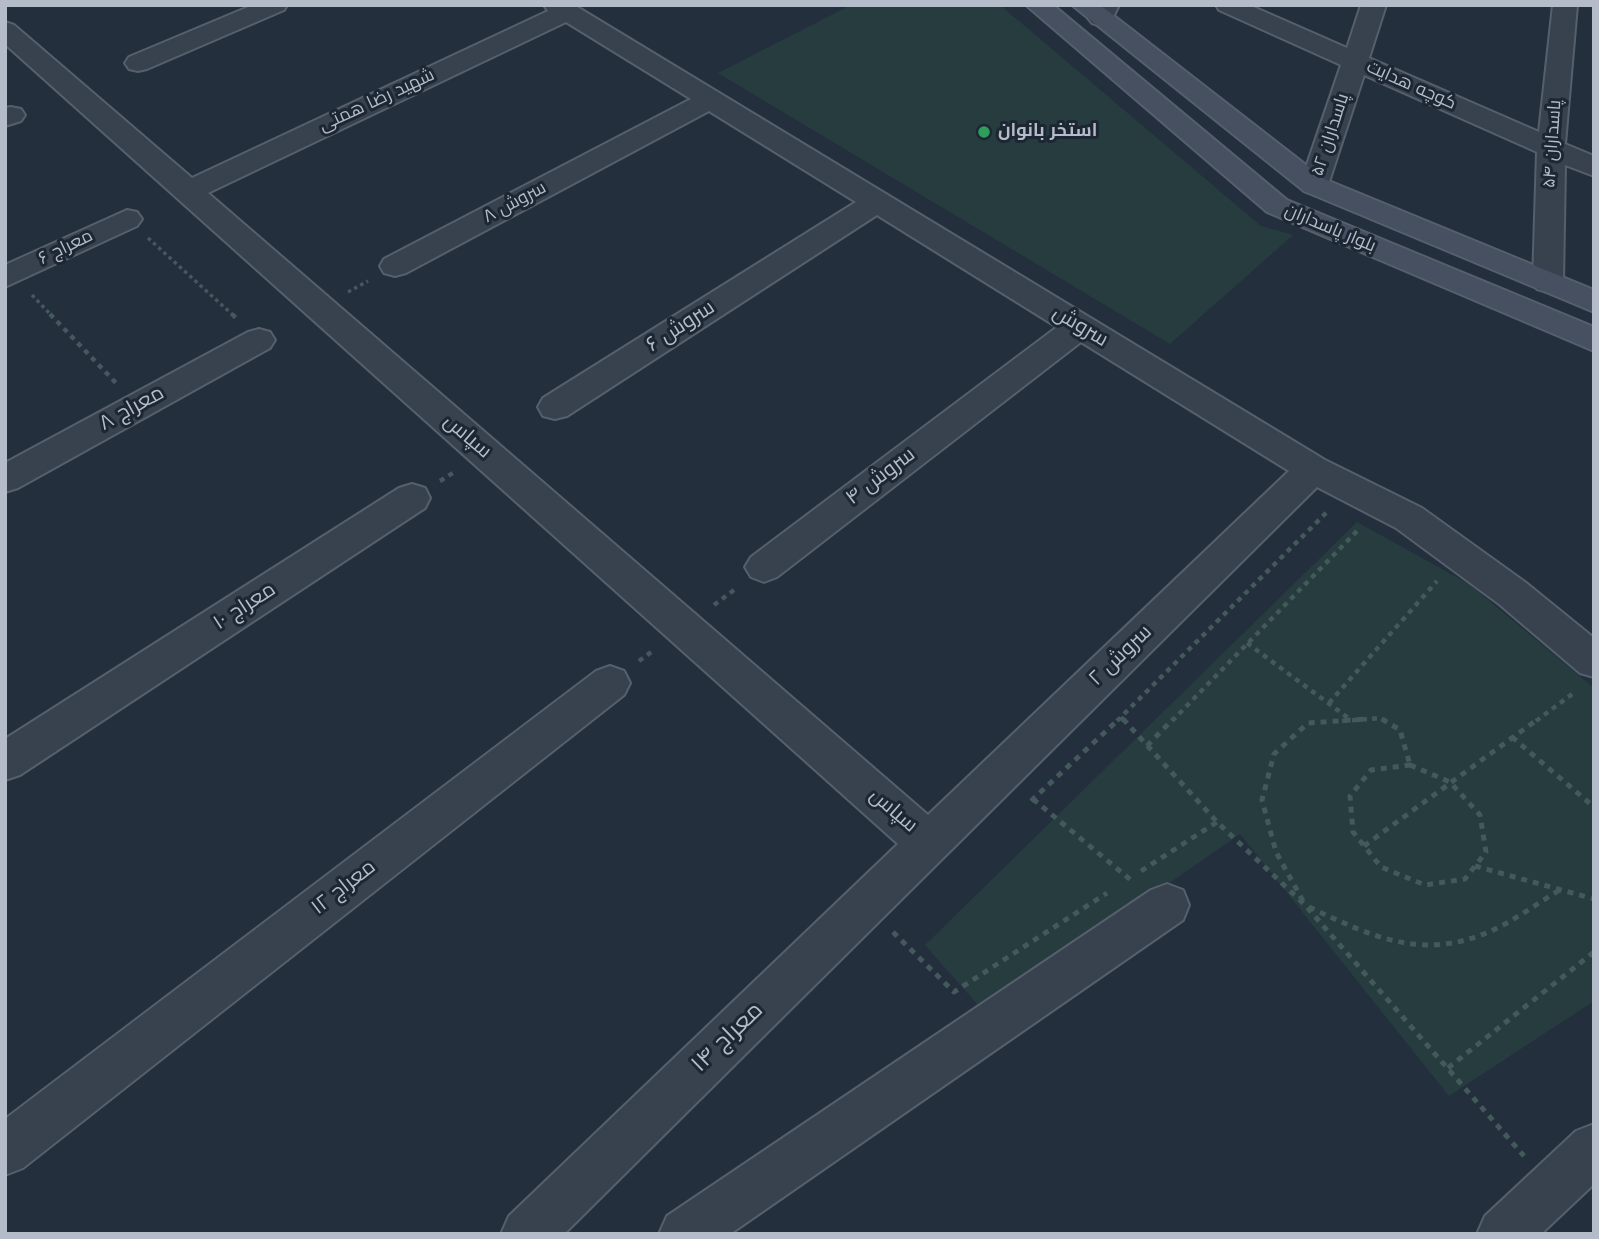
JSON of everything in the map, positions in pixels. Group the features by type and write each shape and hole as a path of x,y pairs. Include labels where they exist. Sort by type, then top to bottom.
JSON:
{"main road":[{"name":"بلوار پاسداران","path":"1038,5 1277,206 1594,340"},
{"name":"بلوار پاسداران","path":"1097,9 1314,185 1594,302"}],"street":[{"path":"138,63 275,5"},
{"name":"کوچه هدایت","path":"1228,5 1594,167"},
{"name":"پاسداران ۵۲","path":"1314,185 1374,5"},
{"name":"پاسداران ۵۴","path":"1548,282 1551,148 1565,5"},
{"name":"سروش","path":"561,8 1313,469 1409,518 1512,593 1588,674"},
{"name":"شهید رضا همتی","path":"188,191 561,8"},
{"name":"سپاس","path":"5,30 929,843"},
{"name":"سروش ۸","path":"395,266 710,100"},
{"name":"سروش ۶","path":"555,407 877,202"},
{"name":"معراج ۶","path":"8,275 127,219"},
{"name":"سروش ۴","path":"764,567 1079,327"},
{"name":"معراج ۸","path":"5,478 259,340"},
{"name":"سروش ۲","path":"929,843 1313,469"},
{"name":"معراج ۱۰","path":"5,762 412,498"},
{"name":"معراج ۱۲","path":"5,1150 610,683"},
{"name":"معراج ۱۴","path":"527,1234 887,919 929,843"},
{"path":"685,1234 1148,892"},
{"path":"1503,1234 1594,1149"}],"path":[{"path":"127,219 259,340"},
{"path":"320,307 395,266"},
{"path":"8,275 138,406"},
{"path":"412,498 485,453"},
{"path":"1023,809 1121,717 1332,508"},
{"path":"1147,746 1362,526 1352,520"},
{"path":"610,683 764,567"},
{"path":"1329,703 1442,575"},
{"path":"1247,643 1352,720"},
{"path":"1364,846 1512,737 1588,674"},
{"path":"1092,685 1217,822 1305,905 1552,1188"},
{"path":"1410,765 1400,730 1381,718 1308,723 1274,754 1262,800 1276,852 1305,905 1372,936 1435,947 1489,932 1563,888"},
{"path":"1512,737 1594,807"},
{"path":"1410,765 1450,782 1480,815 1486,852 1465,880 1425,886 1381,867 1353,832 1350,796 1371,770 1410,765"},
{"path":"1001,773 1148,892"},
{"path":"887,919 954,992 1148,892 1217,822"},
{"path":"1475,866 1563,888 1594,899"},
{"path":"1448,1068 1594,952"}],"green space":[{"name":"استخر بانوان","path":"851,5 1000,5 1261,226 1293,235 1170,344 718,73"},
{"path":"1357,522 1469,584 1594,688 1594,1001 1449,1096 1240,834 984,1012 925,945"}],"place":[{"name":"استخر بانوان","path":"984,132"}]}
